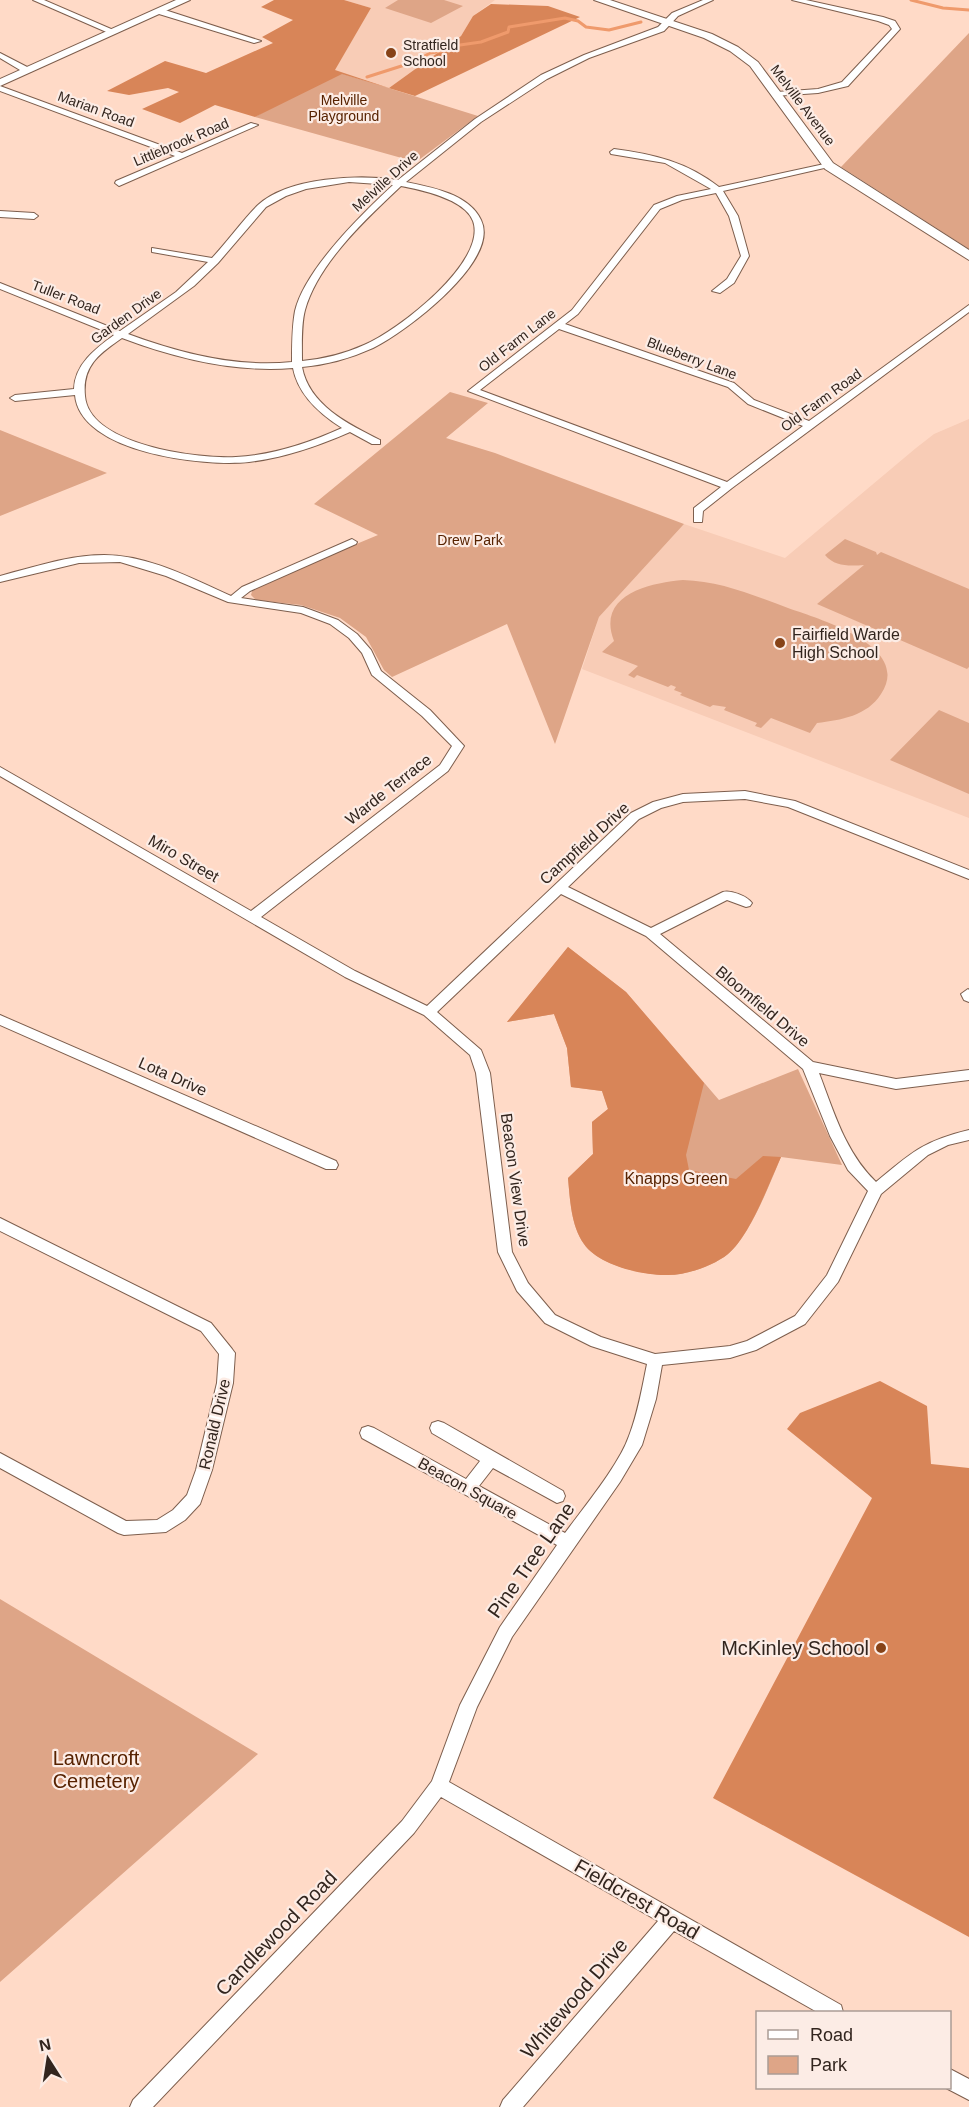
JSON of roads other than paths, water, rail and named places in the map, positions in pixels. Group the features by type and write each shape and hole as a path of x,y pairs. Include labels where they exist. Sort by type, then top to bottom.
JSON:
{"street":[{"path":"37,0 114,32"},
{"path":"0,83 185,0"},
{"name":"Melville Avenue","path":"599,0 708,36 734,48 754,64 829,166 969,256"},
{"path":"664,22 670,17 709,0"},
{"path":"777,94 818,91 845,84 896,29 892,23 796,0"},
{"path":"162,12 257,41"},
{"name":"Melville Drive","path":"296,365 301,310 321,268 357,225 401,182 502,103 546,76 596,52 662,29 664,22"},
{"path":"0,55 28,71"},
{"name":"Marian Road","path":"0,88 183,156"},
{"name":"Littlebrook Road","path":"119,183 254,125"},
{"path":"614,152 656,157 676,163 717,189 724,197 741,237 745,256 731,281 717,291"},
{"name":"Old Farm Lane","path":"728,486 473,391 560,326 575,312 657,207 680,198 717,189 829,166"},
{"name":"Garden Drive","path":"77,392 82,370 97,352 177,296 215,261 263,205 283,194 333,181 401,182 453,198 472,212 480,230 479,239 469,259 456,280 414,317 366,348 338,357 296,365"},
{"path":"0,214 34,216"},
{"path":"155,250 215,261"},
{"name":"Tuller Road","path":"0,286 123,334 209,362 261,366 296,365"},
{"name":"Old Farm Road","path":"698,520 698,510 728,486 969,308"},
{"name":"Blueberry Lane","path":"560,326 731,385 751,402 809,425"},
{"path":"296,365 303,385 315,400 349,429 376,442"},
{"path":"15,398 77,392 80,406 92,422 114,437 168,454 200,459 236,460 288,451 349,429"},
{"path":"232,600 246,589 352,542"},
{"name":"Warde Terrace","path":"0,579 74,561 107,558 132,562 232,600 303,610 333,622 353,636 367,652 376,673 426,712 458,746 444,768 253,916"},
{"name":"Miro Street","path":"0,771 350,974"},
{"name":"Campfield Drive","path":"429,1012 635,816 657,805 683,798 745,795 790,804 969,875"},
{"name":"Bloomfield Drive","path":"559,888 651,933 809,1066 896,1084 969,1075"},
{"path":"651,933 727,895 746,903"},
{"name":"Beacon View Drive","path":"350,974 429,1012 477,1053 483,1073 506,1252 522,1287 550,1319 596,1342 655,1360 730,1352 751,1346 800,1320 833,1278 876,1190 923,1151 944,1141 969,1135"},
{"name":"Lota Drive","path":"0,1020 332,1165"},
{"path":"809,1066 837,1136 855,1170 876,1190"},
{"name":"Ronald Drive","path":"0,1224 206,1327 226,1353 225,1383 204,1470 194,1499 179,1515 160,1527 124,1528 0,1460"},
{"name":"Pine Tree Lane","path":"439,1786 470,1705 506,1632 614,1477 636,1440 648,1399 655,1360"},
{"path":"438,1428 556,1496"},
{"name":"Beacon Square","path":"368,1433 568,1543"},
{"path":"469,1488 491,1459"},
{"name":"Fieldcrest Road","path":"439,1786 831,2011"},
{"name":"Candlewood Road","path":"140,2107 408,1827 439,1786"},
{"name":"Whitewood Drive","path":"510,2107 672,1919"},
{"path":"951,2080 969,2090"}],"waterway":[{"path":"911,0 943,8 969,10"},
{"path":"367,77 414,62 430,53 444,51 453,46 481,42 508,32 509,27 565,18 578,21 586,27 609,30 641,22"}],"place":[{"name":"Stratfield School","path":"391,53"},
{"name":"Fairfield Warde High School","path":"780,643"},
{"name":"McKinley School","path":"881,1648"}],"park label":[{"name":"Melville Playground","path":"344,108"},
{"name":"Drew Park","path":"470,540"},
{"name":"Knapps Green","path":"676,1178"},
{"name":"Lawncroft Cemetery","path":"96,1770"}]}
